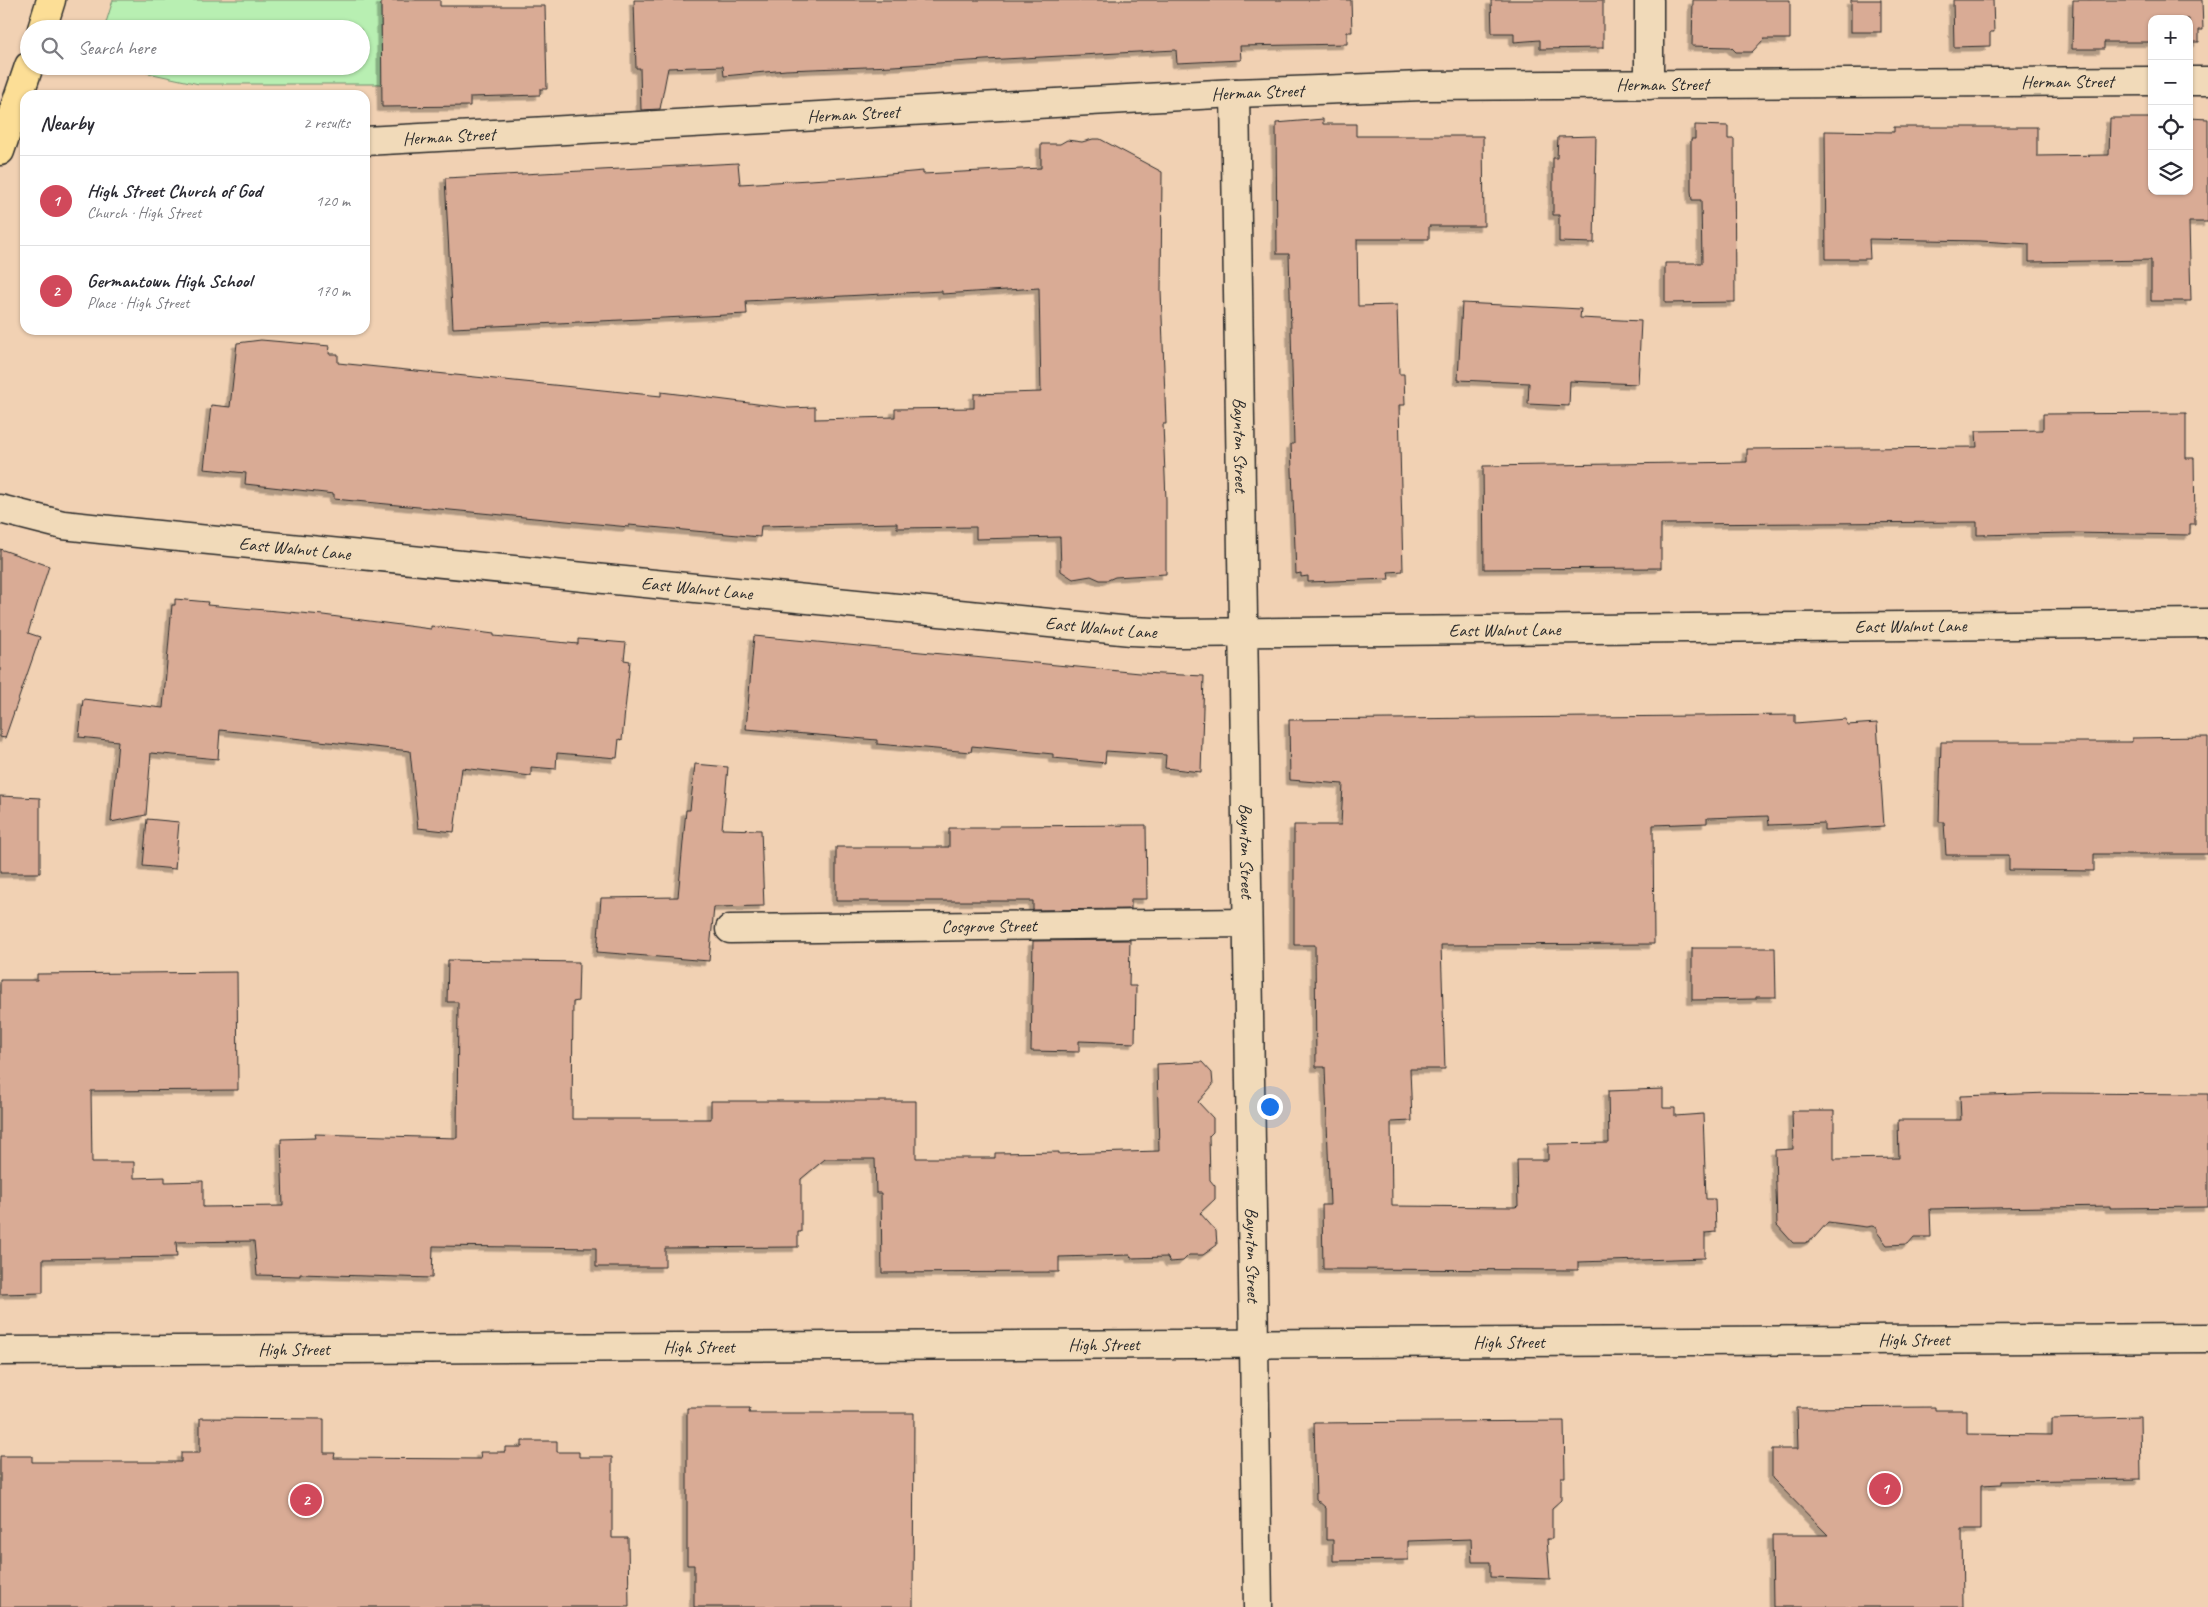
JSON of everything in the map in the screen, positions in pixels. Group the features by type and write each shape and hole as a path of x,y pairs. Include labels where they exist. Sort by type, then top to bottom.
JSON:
{"main road":[{"path":"45,20 51,0"},
{"path":"24,90 27,75"},
{"path":"0,151 20,111"}],"street":[{"path":"1648,0 1649,85"},
{"name":"Herman Street","path":"370,140 1235,93 1423,86 2148,81"},
{"path":"2193,81 2208,81"},
{"name":"Baynton Street","path":"1235,93 1258,1607"},
{"name":"East Walnut Lane","path":"0,509 42,521 82,527 630,583 1131,631 1178,633 2208,624"},
{"name":"Cosgrove Street","path":"730,929 1247,923"},
{"name":"High Street","path":"0,1351 2208,1338"}],"green space":[{"path":"113,0 381,0 382,84 199,84 158,75 370,75 370,20 107,20"}],"building":[{"path":"381,0 440,0 440,6 545,6 547,89 540,89 540,95 470,97 470,106 382,107"},
{"path":"634,0 1351,0 1352,32 1347,32 1347,44 1240,46 1241,60 1177,63 1176,50 786,70 724,76 723,66 668,68 660,109 641,110 640,68 636,68"},
{"path":"1491,0 1603,0 1603,48 1540,49 1540,40 1514,42 1514,33 1492,33"},
{"path":"1693,0 1790,0 1790,39 1764,39 1752,52 1736,52 1731,47 1692,46"},
{"path":"1851,0 1881,0 1881,32 1851,32"},
{"path":"1953,0 1993,0 1994,32 1990,32 1990,46 1954,47"},
{"path":"2073,0 2202,0 2203,30 2199,30 2199,42 2193,42 2193,15 2148,15 2148,42 2104,42 2104,49 2072,49"},
{"path":"2110,118 2148,118 2148,195 2193,195 2193,118 2208,119 2208,222 2189,222 2191,301 2151,301 2151,260 2029,262 2029,244 1869,239 1870,259 1826,259 1825,131 1894,132 1894,127 2037,127 2037,156 2109,155"},
{"path":"1323,119 1323,124 1356,124 1356,136 1483,136 1484,226 1429,226 1429,239 1357,239 1358,306 1397,305 1399,374 1404,374 1405,405 1399,405 1403,571 1388,572 1389,579 1308,582 1308,576 1301,577 1301,573 1296,574 1291,444 1294,444 1289,254 1277,254 1276,123"},
{"path":"1695,125 1728,126 1728,139 1734,139 1735,302 1665,303 1665,263 1702,263 1701,200 1692,200 1691,191 1691,139 1695,139"},
{"path":"1596,136 1594,243 1559,242 1559,215 1553,215 1553,158 1557,158 1558,137"},
{"path":"1100,139 1162,172 1161,290 1166,424 1163,424 1166,574 1115,577 1108,580 1100,580 1091,576 1073,579 1061,571 1060,537 976,539 976,527 897,528 897,523 761,526 760,537 629,525 629,527 334,499 334,494 245,484 246,473 204,469 211,405 230,407 237,343 261,340 330,346 329,354 338,354 338,363 661,396 661,392 789,408 815,407 815,419 895,417 895,409 974,408 974,394 1041,392 1039,288 942,294 942,291 746,301 747,314 453,328 445,178 738,163 740,184 923,171 923,174 1041,168 1041,144 1060,144 1067,140 1082,142"},
{"path":"1462,303 1581,309 1580,318 1641,321 1638,384 1570,381 1569,406 1528,404 1529,383 1458,380"},
{"path":"2186,413 2186,458 2194,458 2195,524 2190,524 2190,535 2071,533 1977,535 1977,522 1661,524 1661,568 1484,569 1483,466 1747,462 1747,449 1977,447 1976,431 2043,430 2043,414"},
{"path":"0,549 49,566 28,633 40,637 5,738 0,737"},
{"path":"175,599 208,602 207,605 323,615 431,629 431,626 494,634 494,636 578,644 578,639 626,643 624,660 630,661 622,740 619,739 617,758 557,753 556,769 531,767 531,776 462,768 454,832 418,828 410,751 220,730 218,759 151,753 146,815 111,822 118,741 79,737 83,699 163,708 172,605 175,605"},
{"path":"754,636 1140,673 1204,676 1201,772 1165,768 1166,755 1106,751 1105,763 1053,758 1053,754 972,746 971,752 877,744 877,740 746,729"},
{"path":"1795,715 1795,723 1846,719 1847,725 1877,723 1884,826 1824,830 1824,823 1769,825 1768,816 1707,818 1707,823 1653,825 1654,944 1441,945 1445,1069 1410,1069 1412,1121 1391,1122 1392,1206 1515,1207 1518,1206 1517,1160 1548,1160 1548,1144 1609,1143 1608,1091 1663,1089 1663,1108 1675,1108 1675,1116 1703,1114 1706,1199 1715,1199 1716,1232 1705,1233 1705,1258 1578,1262 1578,1270 1323,1269 1322,1205 1330,1205 1325,1067 1316,1067 1315,945 1294,945 1294,825 1341,825 1343,784 1290,780 1289,720"},
{"path":"2208,737 2208,854 2094,854 2094,871 2009,870 2009,855 1946,855 1944,822 1939,822 1941,742 2132,742 2132,738"},
{"path":"695,764 728,767 722,829 761,830 764,906 714,907 709,961 597,952 601,898 678,897 686,810 690,810"},
{"path":"0,796 40,798 40,873 0,873"},
{"path":"147,819 179,822 175,869 143,866"},
{"path":"1146,825 1147,899 1131,899 1131,909 1033,910 1033,901 836,901 836,847 949,847 949,828"},
{"path":"1130,940 1129,986 1136,986 1135,1043 1079,1041 1079,1052 1031,1051 1033,941"},
{"path":"1692,948 1775,948 1776,997 1692,1000"},
{"path":"448,960 579,962 578,1001 573,1002 572,1119 711,1119 711,1101 916,1101 916,1158 995,1158 995,1153 1059,1152 1059,1154 1159,1151 1157,1064 1202,1062 1212,1073 1213,1085 1198,1102 1213,1118 1213,1132 1209,1136 1210,1180 1215,1186 1215,1199 1200,1213 1216,1231 1217,1245 1203,1255 1189,1255 1183,1261 1170,1262 1167,1257 1131,1258 1130,1255 1059,1257 1059,1272 882,1273 881,1193 876,1193 875,1159 825,1159 801,1179 801,1232 798,1232 798,1247 665,1248 665,1267 596,1267 596,1248 433,1246 432,1278 300,1274 300,1276 257,1275 254,1241 176,1242 177,1257 43,1259 43,1293 0,1294 0,980 37,980 37,974 237,972 238,1090 91,1091 92,1162 134,1162 134,1178 165,1177 165,1182 203,1181 203,1207 283,1206 281,1139 316,1138 315,1134 457,1138 458,1002 447,1002"},
{"path":"2049,1093 2208,1094 2208,1207 2110,1208 2110,1206 1930,1209 1931,1237 1914,1237 1908,1244 1887,1245 1877,1232 1877,1228 1872,1226 1866,1227 1828,1222 1813,1239 1805,1243 1793,1243 1777,1225 1775,1150 1793,1149 1792,1111 1834,1111 1834,1159 1899,1158 1898,1120 1961,1120 1960,1096"},
{"path":"1935,1407 1935,1410 1967,1410 1967,1434 2052,1435 2052,1419 2140,1417 2141,1479 2001,1481 2001,1484 1981,1485 1981,1529 1962,1529 1963,1607 1773,1607 1772,1535 1828,1535 1772,1478 1772,1449 1798,1449 1797,1408"},
{"path":"687,1408 750,1408 749,1413 914,1413 913,1607 694,1607 694,1565 687,1565"},
{"path":"200,1418 324,1419 324,1453 335,1453 334,1458 481,1459 480,1452 505,1452 505,1447 522,1447 522,1441 557,1441 557,1452 579,1452 579,1457 612,1457 612,1538 628,1538 629,1607 0,1607 0,1456 32,1456 32,1462 181,1462 181,1453 200,1453"},
{"path":"1564,1421 1565,1477 1561,1477 1561,1500 1552,1508 1552,1539 1547,1539 1550,1579 1490,1577 1490,1562 1472,1562 1471,1539 1408,1541 1408,1560 1333,1561 1333,1540 1326,1540 1326,1508 1316,1499 1314,1423"}],"place":[{"name":"High Street Church of God","path":"1885,1489"},
{"name":"Germantown High School","path":"306,1500"}]}
